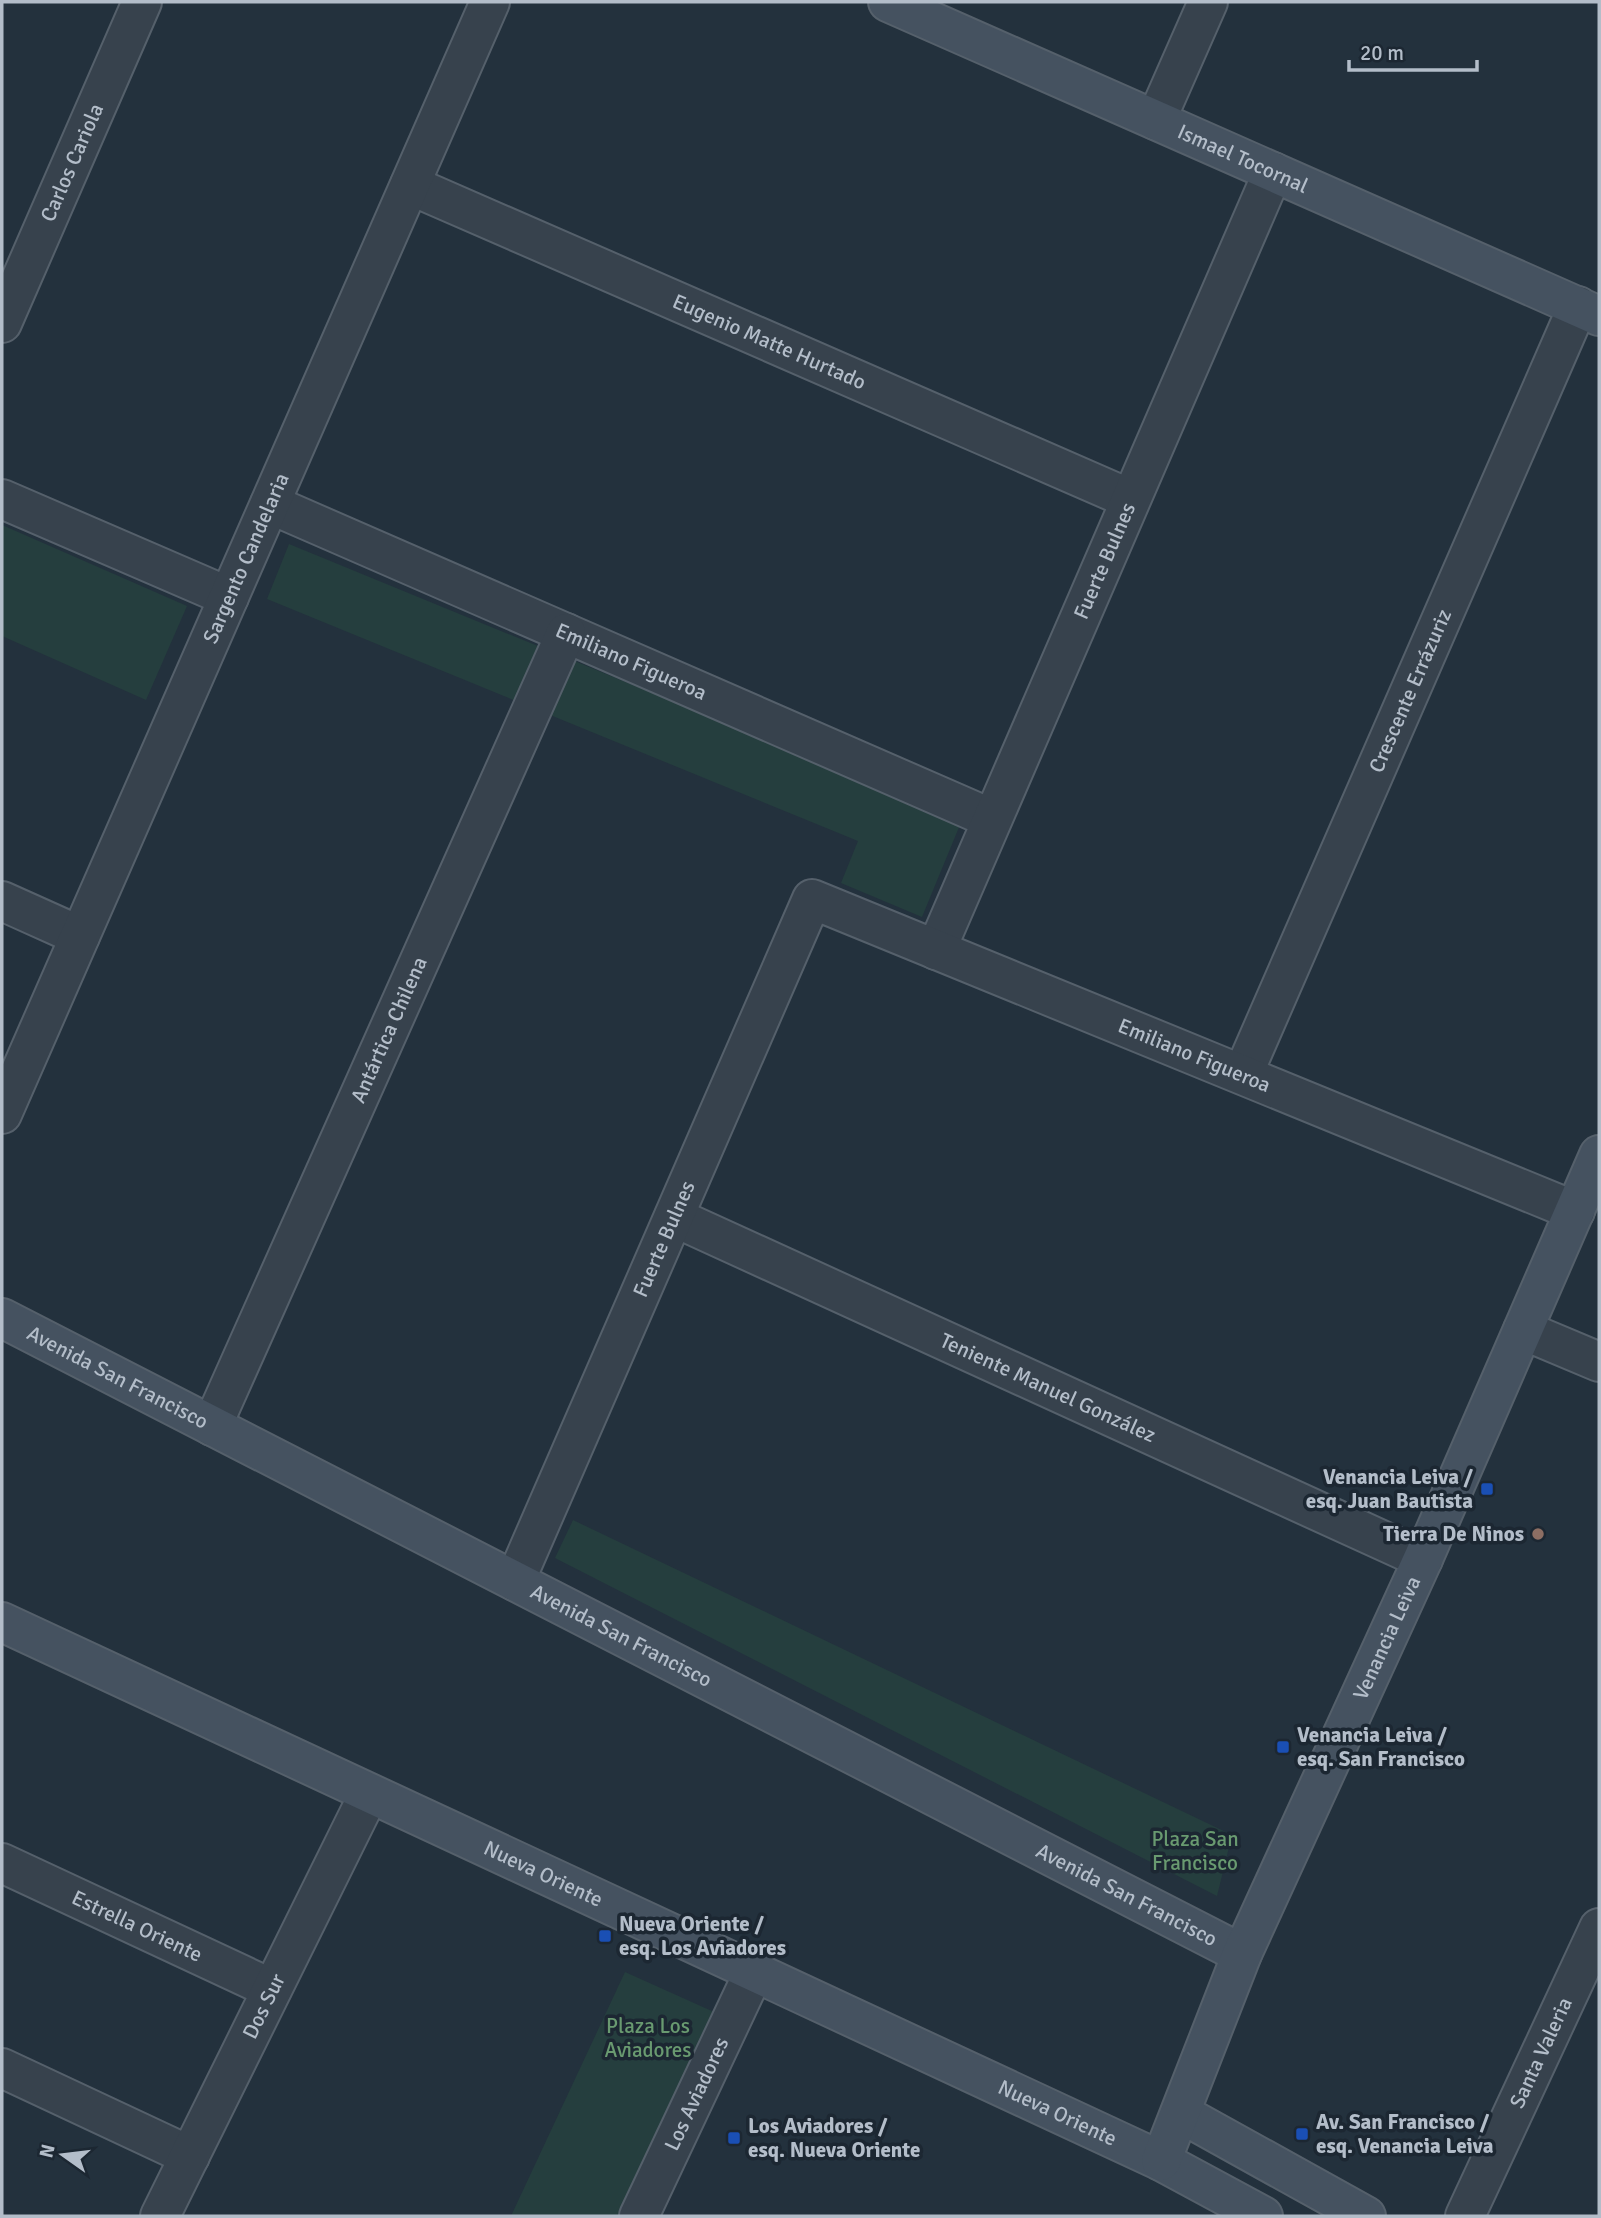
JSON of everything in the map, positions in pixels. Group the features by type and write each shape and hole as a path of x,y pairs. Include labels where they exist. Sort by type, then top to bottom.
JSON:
{"main road":[{"name":"Ismael Tocornal","path":"888,2 1589,311"},
{"name":"Venancia Leiva","path":"1161,2161 1182,2114 1242,1954 1423,1559 1599,1155"},
{"name":"Avenida San Francisco","path":"2,1318 1242,1954"},
{"name":"Nueva Oriente","path":"2,1622 1161,2161"},
{"path":"1182,2114 1366,2216"},
{"path":"1161,2161 1263,2216"}],"street":[{"name":"Carlos Cariola","path":"2,323 142,2"},
{"name":"Sargento Candelaria","path":"2,1114 490,2"},
{"path":"1156,120 1208,2"},
{"name":"Fuerte Bulnes","path":"936,950 1273,172"},
{"name":"Eugenio Matte Hurtado","path":"410,184 1130,499"},
{"name":"Crescente Errázuriz","path":"1243,1074 1589,311"},
{"path":"2,499 229,597"},
{"name":"Emiliano Figueroa","path":"270,504 992,819"},
{"name":"Antártica Chilena","path":"212,1426 566,634"},
{"name":"Fuerte Bulnes","path":"515,1581 812,899"},
{"name":"Emiliano Figueroa","path":"812,899 1575,1211"},
{"path":"2,901 80,936"},
{"name":"Teniente Manuel González","path":"674,1217 1423,1559"},
{"path":"1523,1330 1599,1362"},
{"name":"Dos Sur","path":"160,2216 369,1794"},
{"name":"Estrella Oriente","path":"2,1863 272,1989"},
{"name":"Santa Valeria","path":"1465,2216 1599,1928"},
{"name":"Los Aviadores","path":"639,2216 754,1972"},
{"path":"2,2068 190,2156"}],"green space":[{"path":"2,525 187,606 146,700 2,636"},
{"path":"289,544 962,820 922,917 841,883 858,841 267,599"},
{"name":"Plaza San Francisco","path":"573,1520 1232,1835 1217,1896 555,1558"},
{"name":"Plaza Los Aviadores","path":"625,1972 714,2012 618,2216 511,2216"}],"place":[{"name":"Venancia Leiva / esq. Juan Bautista","path":"1487,1489"},
{"name":"Tierra De Ninos","path":"1538,1534"},
{"name":"Venancia Leiva / esq. San Francisco","path":"1283,1747"},
{"name":"Nueva Oriente / esq. Los Aviadores","path":"605,1936"},
{"name":"Av. San Francisco / esq. Venancia Leiva","path":"1302,2134"},
{"name":"Los Aviadores / esq. Nueva Oriente","path":"734,2138"}]}
